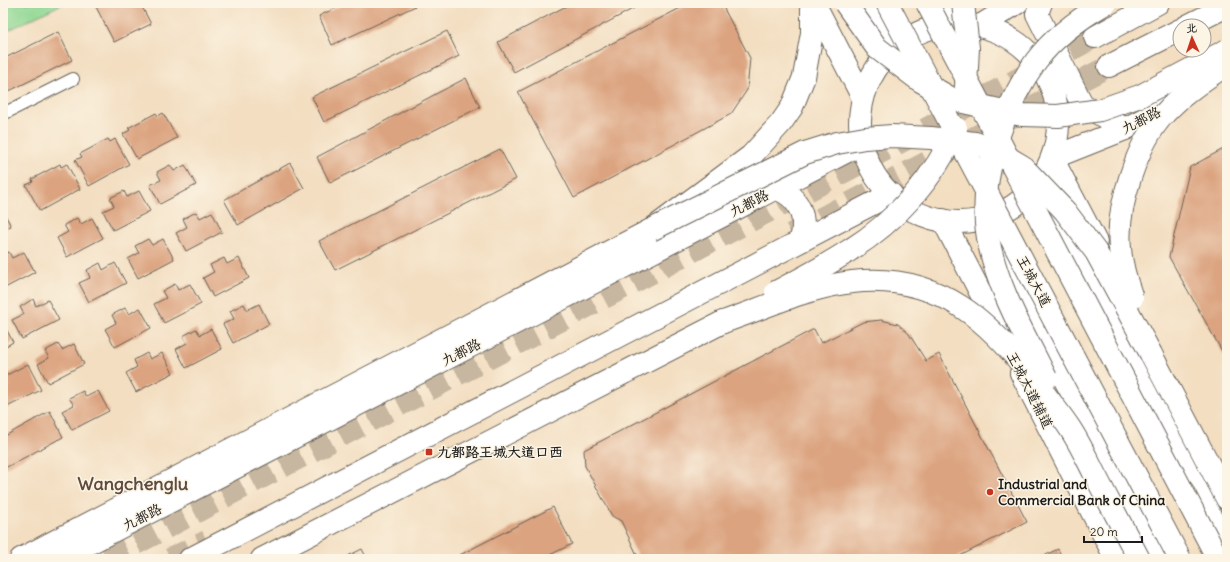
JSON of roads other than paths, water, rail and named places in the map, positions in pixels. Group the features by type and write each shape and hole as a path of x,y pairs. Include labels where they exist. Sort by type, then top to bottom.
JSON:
{"main road":[{"path":"813,3 863,98"},
{"path":"651,230 751,156 781,123 792,106 804,77 812,33 813,3"},
{"path":"845,3 877,48 919,80 954,100 1022,115 1058,116 1100,110 1140,96 1227,50"},
{"path":"864,3 890,52"},
{"name":"王城大道","path":"887,3 1180,559"},
{"path":"927,3 1218,559"},
{"path":"942,3 953,24"},
{"path":"262,559 723,322 851,250 900,210 928,177 941,159 950,141 962,107 968,65 967,25 963,3"},
{"path":"968,3 980,26"},
{"path":"980,26 1017,3"},
{"path":"1041,3 1037,14 1082,104 1125,129"},
{"path":"1106,3 1076,22 1054,42 1036,62 1028,75 1011,107 998,137 988,176 985,202 988,239 997,273 1010,304 1072,431 1138,559"},
{"path":"1095,37 1158,3"},
{"path":"1203,18 1227,6"},
{"path":"953,24 980,26 1006,36 1022,46 1035,58 1053,91 1058,109 1058,127 1052,158 1037,184 1029,193 1014,205 998,214 980,219 962,221 944,220 926,216 909,208 891,194 872,170 863,143 861,116 863,98 870,80 890,52 904,41 920,33 936,26 953,24"},
{"path":"1109,66 1172,34"},
{"path":"1151,354 1124,276 1120,247 1125,199 1129,180 1143,144 1164,114 1180,97 1227,64"},
{"name":"九都路","path":"1052,158 1125,129 1227,76"},
{"path":"21,559 651,230 792,159 805,153 837,143 865,138 892,136 931,138 975,143 995,150 1022,166 1065,211 1096,252 1227,499"},
{"name":"九都路","path":"60,559 863,143"},
{"path":"1052,158 1227,489"},
{"path":"1037,184 1227,548"},
{"path":"777,188 787,192 801,209 805,227 801,240"},
{"path":"190,559 891,194"},
{"name":"王城大道","path":"980,219 1160,559"},
{"name":"王城大道辅道","path":"944,220 1116,559"},
{"path":"723,322 830,286 852,282 873,281 916,286 955,303 982,320 1020,359 1072,431"}],"lane":[{"path":"3,114 73,79"}],"tunnel":[{"path":"107,559 920,132 1095,37"},
{"path":"791,234 1109,66"},
{"path":"170,559 207,541"}],"place":[{"name":"九都路王城大道口西","path":"429,452"},
{"name":"Industrial and Commercial Bank of China","path":"990,492"}],"district":[{"name":"Wangchenglu","path":"133,483"}]}
